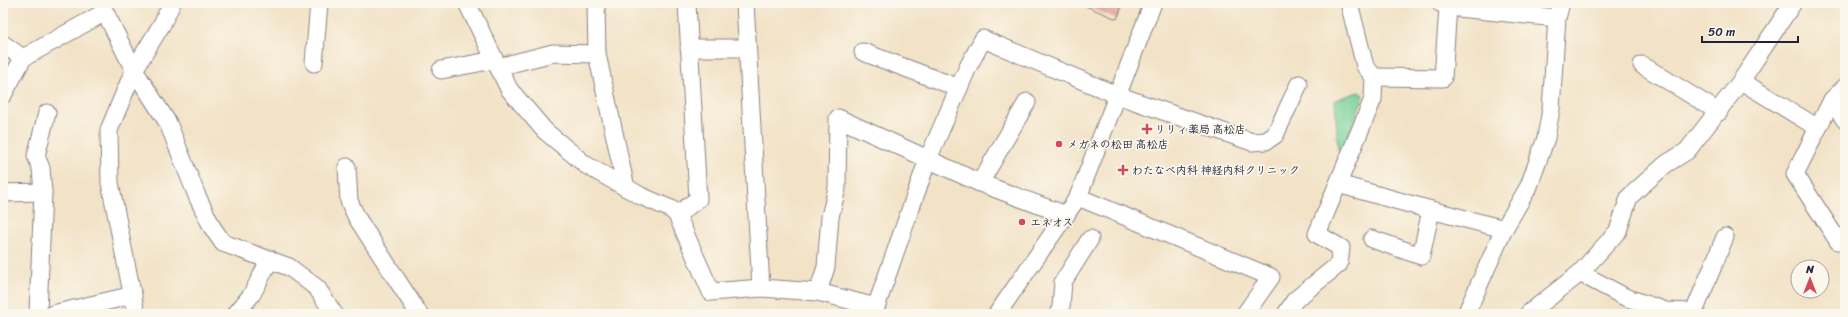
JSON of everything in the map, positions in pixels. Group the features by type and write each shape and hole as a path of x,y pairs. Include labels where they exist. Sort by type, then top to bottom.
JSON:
{"street":[{"path":"135,314 133,296 110,183 109,130 134,70 162,24 172,3"},
{"path":"314,63 319,3"},
{"path":"467,3 509,89 545,131 586,165 626,188 671,209 677,215 711,292 761,288 818,292 875,311 928,159 959,88 983,39 1117,95 1252,142 1266,141 1275,136 1299,84"},
{"path":"596,3 597,54 626,188"},
{"path":"677,215 698,199 687,3"},
{"path":"745,3 761,288"},
{"path":"996,314 1078,197 1153,3"},
{"path":"1286,314 1295,300 1339,264 1341,248 1317,234 1373,98 1374,77 1365,66 1350,3"},
{"path":"1528,314 1580,273 1618,231 1629,197 1666,164 1687,151 1741,82 1793,3"},
{"path":"1374,77 1443,78 1444,5 1559,10 1551,109 1546,138 1529,186 1504,229 1466,314"},
{"path":"3,95 23,58 102,8 134,70 168,123 197,196 212,227 223,243 289,267 317,288 334,314"},
{"path":"3,44 23,58"},
{"path":"689,48 748,48"},
{"path":"863,52 959,88"},
{"path":"440,70 496,63 553,53 597,54"},
{"path":"1642,65 1719,112"},
{"path":"1741,82 1818,128"},
{"path":"1845,87 1832,100 1795,174 1838,241 1845,240"},
{"path":"1832,100 1845,120"},
{"path":"980,183 1027,102"},
{"path":"38,314 44,192 41,168 36,156 47,114"},
{"path":"818,292 826,267 830,217 838,188 838,118 980,183 1066,215"},
{"path":"347,168 349,201 354,212 419,314"},
{"path":"1338,184 1504,229"},
{"path":"3,193 44,192"},
{"path":"1078,197 1271,277 1245,314"},
{"path":"1372,239 1421,256 1431,210"},
{"path":"1580,273 1625,297 1666,312 1701,313 1725,238"},
{"path":"1059,314 1063,282 1090,239"},
{"path":"236,314 252,294 270,259"},
{"path":"53,314 133,296"}],"green space":[{"path":"1358,92 1364,95 1342,151 1338,150 1335,100"}],"building":[{"path":"1078,3 1123,3 1117,19"}],"place":[{"name":"リリィ薬局 高松店","path":"1147,129"},
{"name":"メガネの松田 高松店","path":"1059,144"},
{"name":"わたなべ内科 神経内科クリニック","path":"1123,170"},
{"name":"エネオス","path":"1022,222"}]}
